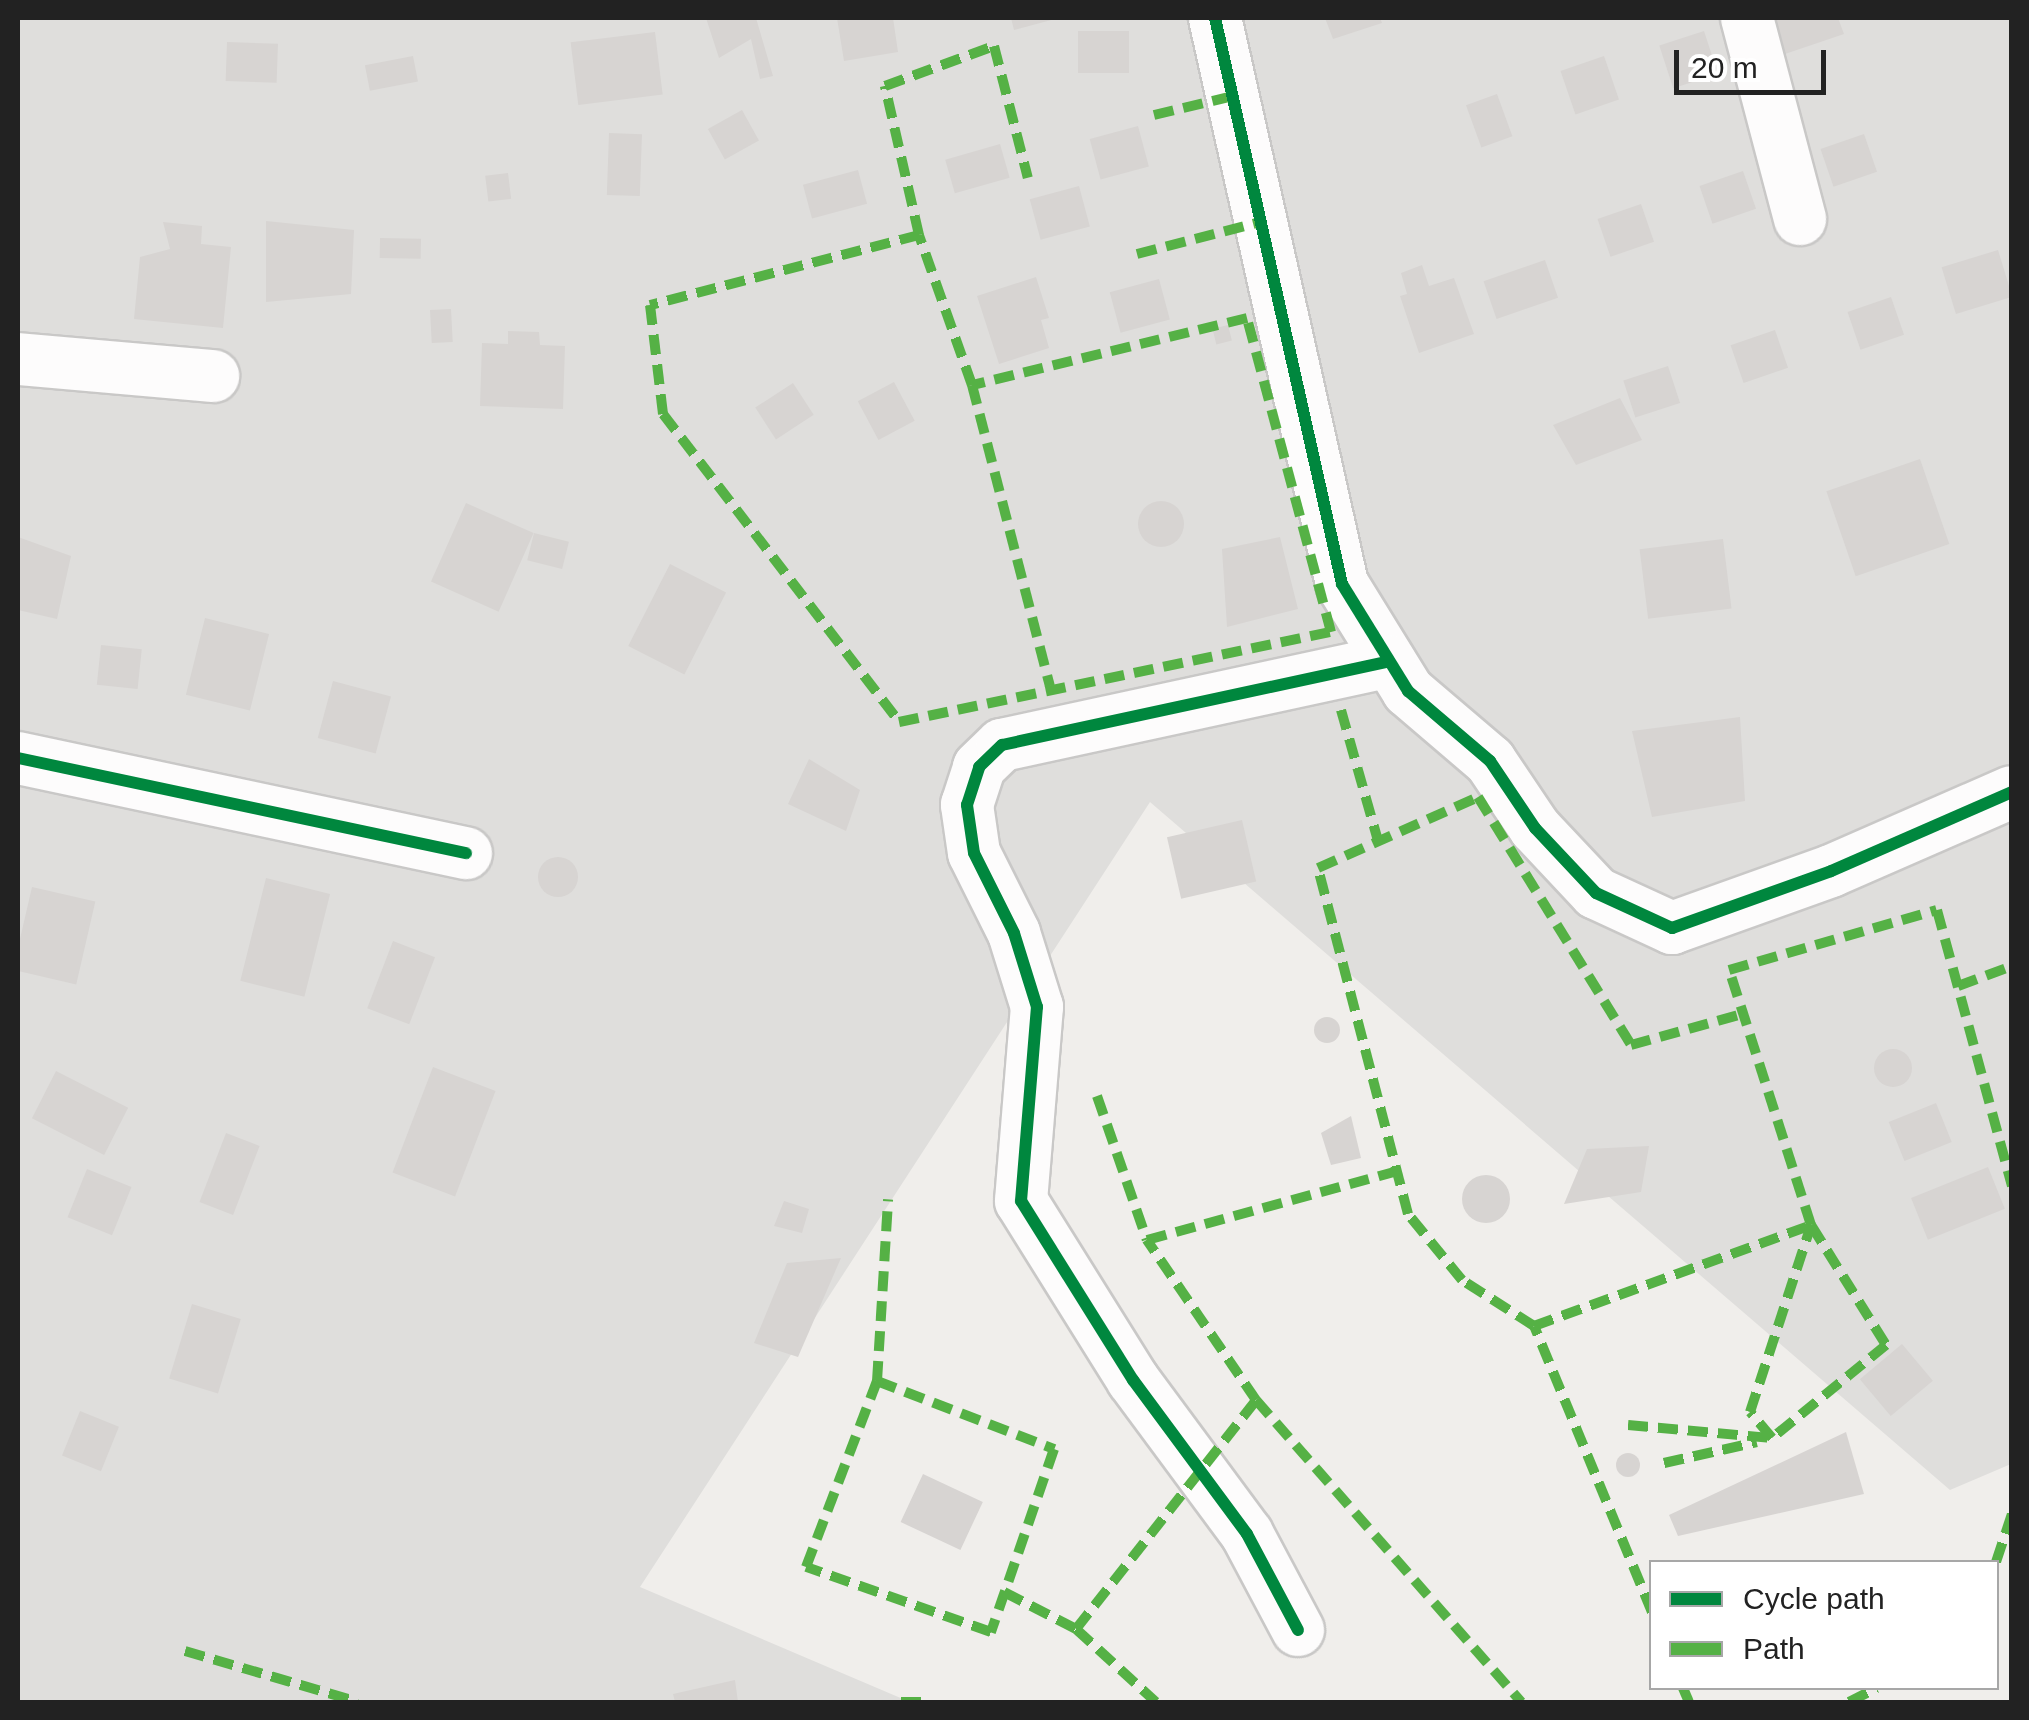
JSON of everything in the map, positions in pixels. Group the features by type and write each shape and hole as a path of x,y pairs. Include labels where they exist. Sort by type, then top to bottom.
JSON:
{"street":[{"path":"1215,18 1342,584 1408,691 1490,762 1535,828 1596,893 1672,928 1832,871 2012,792"},
{"path":"1747,18 1800,219"},
{"path":"18,359 213,376"},
{"path":"1298,1630 1247,1534 1133,1380 1021,1201 1037,1007 1014,933 974,853 967,805 979,767 1002,745 1389,661"},
{"path":"18,758 466,853"}],"shaded area":[{"path":"18,18 2011,18 2011,1464 1950,1490 1150,802 640,1587 910,1702 18,1702"}],"building":[{"path":"706,18 756,18 773,76 760,79 751,39 719,58"},
{"path":"837,18 893,18 898,52 844,61"},
{"path":"1011,18 1055,18 1055,19 1014,30"},
{"path":"1325,18 1380,18 1382,23 1333,39"},
{"path":"1773,18 1838,18 1844,34 1785,54"},
{"path":"1078,31 1129,31 1129,73 1078,73"},
{"path":"1704,31 1718,74 1673,88 1659,46"},
{"path":"655,32 663,95 578,105 571,42"},
{"path":"227,42 278,44 277,83 226,81"},
{"path":"413,56 418,82 370,91 365,65"},
{"path":"1604,56 1619,99 1575,114 1561,71"},
{"path":"1497,94 1512,136 1481,148 1466,105"},
{"path":"742,110 759,141 725,160 708,129"},
{"path":"1138,126 1149,167 1101,180 1090,139"},
{"path":"609,133 642,134 640,196 607,195"},
{"path":"1864,134 1877,172 1834,187 1821,149"},
{"path":"1000,144 1010,178 955,193 945,160"},
{"path":"858,170 867,204 812,219 803,185"},
{"path":"1743,171 1756,209 1713,224 1700,186"},
{"path":"508,173 511,199 488,202 485,176"},
{"path":"1079,186 1090,227 1041,240 1030,199"},
{"path":"1641,204 1654,242 1611,257 1598,219"},
{"path":"266,221 354,230 351,294 266,302"},
{"path":"163,222 202,226 201,244 231,247 223,328 134,319 140,257 170,249"},
{"path":"380,238 421,239 421,259 380,258"},
{"path":"1998,250 2012,297 1956,314 1942,267"},
{"path":"1545,260 1558,298 1497,319 1484,281"},
{"path":"1422,265 1429,286 1454,278 1474,334 1419,353 1400,296 1407,294 1401,273"},
{"path":"1036,277 1049,318 1041,320 1049,348 999,364 977,296"},
{"path":"1159,279 1170,320 1121,333 1110,292"},
{"path":"1891,297 1904,335 1861,350 1848,312"},
{"path":"451,309 453,342 432,343 430,310"},
{"path":"1228,325 1232,341 1216,344 1212,329"},
{"path":"1775,330 1788,368 1744,383 1731,345"},
{"path":"508,331 539,332 540,345 565,346 563,409 480,406 482,343 508,344"},
{"path":"1668,366 1680,403 1635,418 1623,381"},
{"path":"894,382 915,421 878,440 858,401"},
{"path":"793,383 814,415 776,439 755,408"},
{"path":"1620,398 1642,440 1576,465 1553,425"},
{"path":"1920,459 1949,544 1856,576 1826,491"},
{"path":"1161,501 1178,507 1184,524 1178,541 1161,547 1144,541 1138,524 1144,507"},
{"path":"466,503 534,533 499,612 431,582"},
{"path":"534,533 569,542 562,569 527,560"},
{"path":"18,537 71,556 57,619 18,610"},
{"path":"1280,537 1298,609 1227,627 1222,549"},
{"path":"1723,539 1732,608 1648,619 1640,549"},
{"path":"670,564 726,593 684,675 628,646"},
{"path":"205,618 269,634 250,711 186,695"},
{"path":"101,645 142,649 138,689 97,685"},
{"path":"333,681 391,697 376,754 318,738"},
{"path":"1740,717 1745,801 1652,817 1632,731"},
{"path":"809,759 860,790 846,831 788,804"},
{"path":"1242,820 1256,881 1181,899 1167,837"},
{"path":"558,857 572,863 578,877 572,891 558,897 544,891 538,877 544,863"},
{"path":"266,878 330,894 304,997 240,981"},
{"path":"32,887 95,902 76,984 18,971 18,948"},
{"path":"393,941 435,957 409,1024 367,1008"},
{"path":"1327,1017 1336,1021 1340,1030 1336,1039 1327,1043 1318,1039 1314,1030 1318,1021"},
{"path":"1893,1049 1906,1055 1912,1068 1906,1081 1893,1087 1880,1081 1874,1068 1880,1055"},
{"path":"433,1067 496,1091 455,1197 393,1172"},
{"path":"56,1071 128,1108 104,1155 32,1118"},
{"path":"1936,1103 1952,1142 1904,1161 1889,1122"},
{"path":"1351,1116 1361,1158 1331,1165 1321,1133"},
{"path":"226,1133 260,1146 233,1215 199,1202"},
{"path":"1649,1146 1641,1192 1564,1204 1587,1149"},
{"path":"1988,1167 2005,1209 1928,1240 1911,1198"},
{"path":"87,1169 132,1187 112,1235 68,1217"},
{"path":"1486,1175 1503,1182 1510,1199 1503,1216 1486,1223 1469,1216 1462,1199 1469,1182"},
{"path":"784,1201 809,1209 802,1233 774,1226"},
{"path":"841,1258 798,1357 754,1343 787,1263"},
{"path":"192,1304 241,1319 218,1394 169,1379"},
{"path":"1902,1344 1933,1381 1891,1416 1860,1379"},
{"path":"80,1411 119,1427 101,1471 62,1456"},
{"path":"1846,1432 1864,1494 1678,1536 1669,1515"},
{"path":"1628,1453 1637,1456 1637,1474 1628,1477 1619,1474 1616,1465 1619,1456"},
{"path":"923,1474 983,1502 960,1550 901,1522"},
{"path":"735,1680 738,1702 675,1702 673,1694"}],"marked path":[{"path":"919,235 885,86 994,46 1028,178"},
{"path":"1154,115 1233,96"},
{"path":"1137,254 1261,222"},
{"path":"972,385 919,235 650,305 663,414 899,722 1331,632 1247,318 972,385 1050,686"},
{"path":"1341,710 1378,841"},
{"path":"1534,1326 1462,1280 1408,1214 1318,868 1478,797 1631,1045 1742,1014"},
{"path":"1649,1605 1534,1326 1811,1225 1729,970 1937,910 2012,1186"},
{"path":"1958,986 2012,966"},
{"path":"1097,1096 1147,1240"},
{"path":"1004,1592 1076,1629 1256,1400 1147,1240 1397,1171"},
{"path":"877,1381 888,1199"},
{"path":"1811,1225 1886,1345 1772,1438 1750,1412 1811,1225"},
{"path":"877,1381 1054,1449 991,1632 806,1567 877,1381"},
{"path":"1256,1400 1521,1702"},
{"path":"1628,1425 1772,1438"},
{"path":"1664,1463 1757,1442"},
{"path":"1997,1560 2012,1514"},
{"path":"1076,1629 1156,1702"},
{"path":"185,1651 358,1702"},
{"path":"1684,1690 1689,1702"},
{"path":"1849,1702 1873,1690"},
{"path":"901,1702 931,1702"}],"cycle path":[{"path":"1215,18 1342,584 1408,691 1490,761 1535,828 1596,893 1672,928 1831,871 2012,792"},
{"path":"1298,1630 1247,1534 1133,1380 1021,1201 1037,1007 1014,933 974,853 967,805 979,767 1002,745 1389,661"},
{"path":"18,758 466,853"}]}
